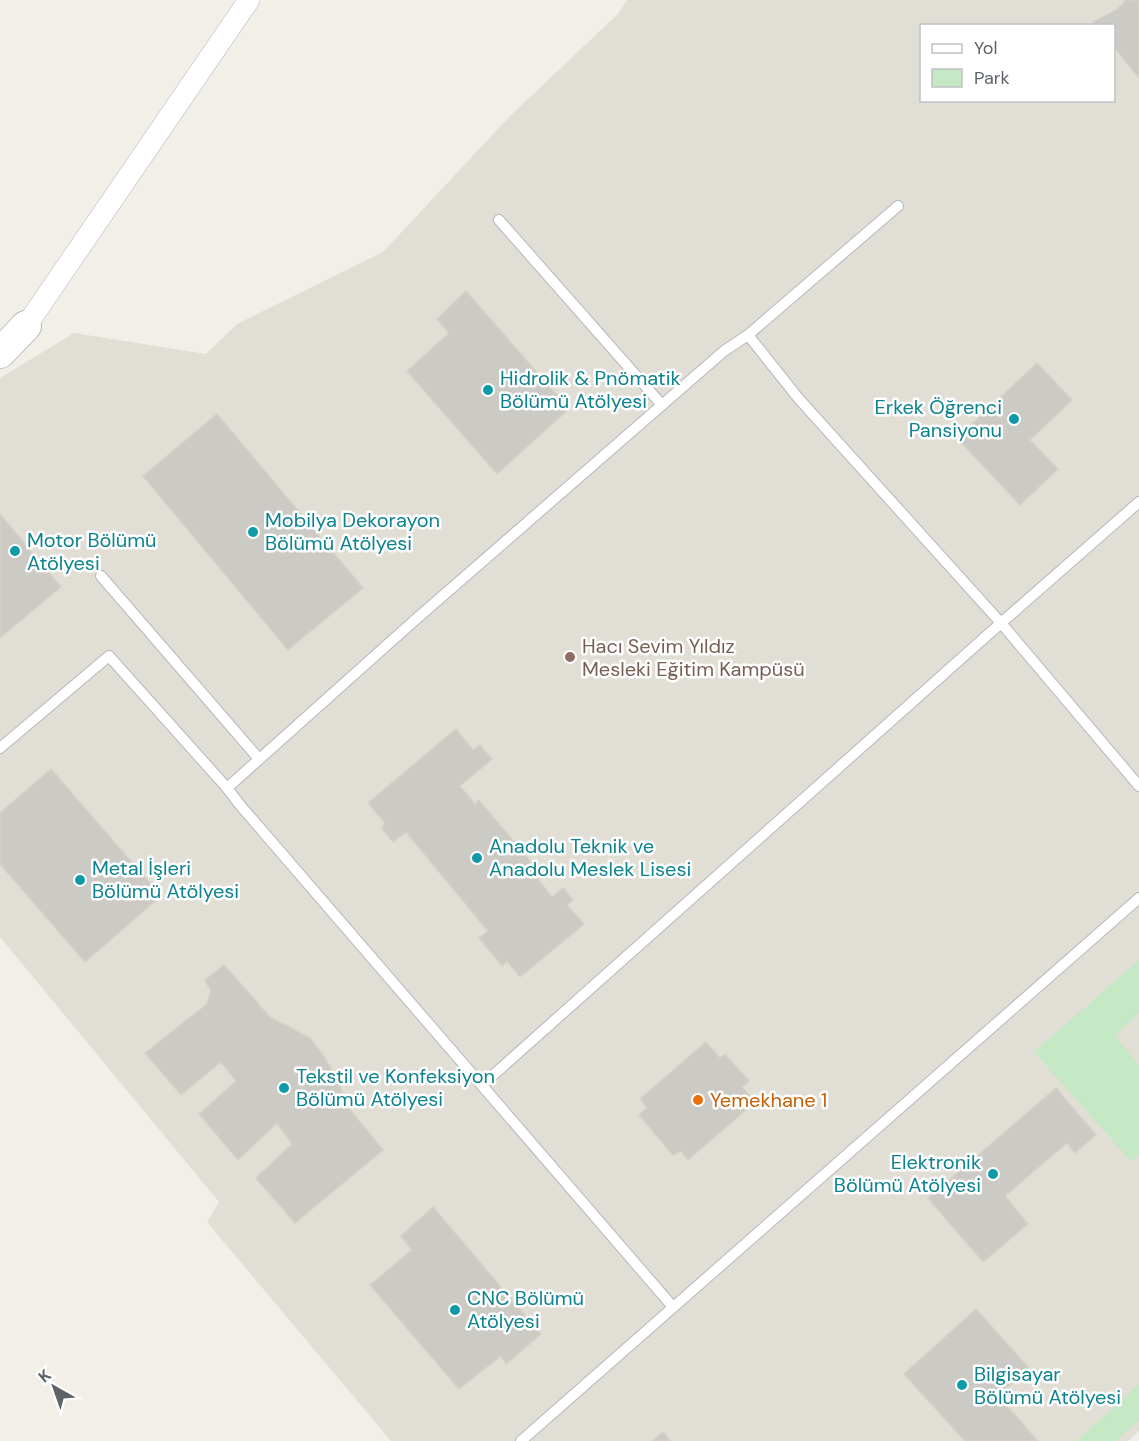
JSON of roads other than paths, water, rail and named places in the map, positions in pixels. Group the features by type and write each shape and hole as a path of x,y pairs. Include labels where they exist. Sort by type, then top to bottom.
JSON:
{"street":[{"path":"0,353 26,326 249,0"}],"lane":[{"path":"227,788 415,620 724,351 748,335 898,206"},
{"path":"499,220 662,405"},
{"path":"748,335 799,399 1001,622 1139,786"},
{"path":"482,1085 1001,622 1139,502"},
{"path":"101,576 259,759"},
{"path":"0,748 109,656 227,788 673,1307"},
{"path":"521,1441 1139,898"}],"place":[{"name":"Hidrolik & Pnömatik Bölümü Atölyesi","path":"488,390"},
{"name":"Erkek Öğrenci Pansiyonu","path":"1014,419"},
{"name":"Mobilya Dekorayon Bölümü Atölyesi","path":"253,532"},
{"name":"Motor Bölümü Atölyesi","path":"15,551"},
{"name":"Hacı Sevim Yıldız Mesleki Eğitim Kampüsü","path":"570,657"},
{"name":"Anadolu Teknik ve Anadolu Meslek Lisesi","path":"477,858"},
{"name":"Metal İşleri Bölümü Atölyesi","path":"80,880"},
{"name":"Tekstil ve Konfeksiyon Bölümü Atölyesi","path":"284,1088"},
{"name":"Yemekhane 1","path":"698,1100"},
{"name":"Elektronik Bölümü Atölyesi","path":"993,1174"},
{"name":"CNC Bölümü Atölyesi","path":"455,1310"},
{"name":"Bilgisayar Bölümü Atölyesi","path":"962,1385"}]}
